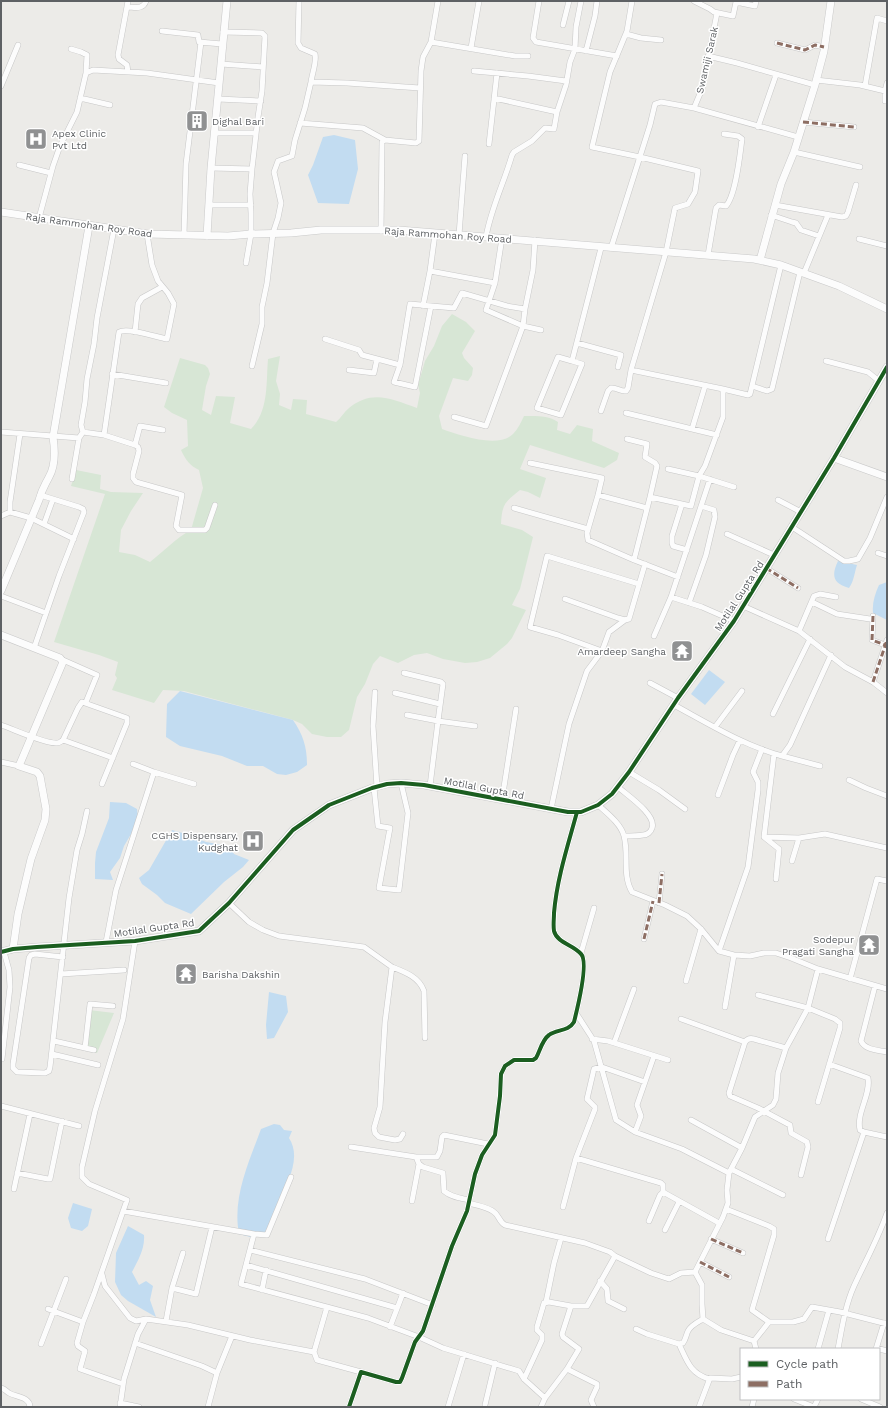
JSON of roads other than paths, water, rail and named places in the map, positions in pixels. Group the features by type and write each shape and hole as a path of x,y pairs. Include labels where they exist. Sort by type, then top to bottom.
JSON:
{"street":[{"path":"128,1 118,55 127,65 128,72"},
{"path":"127,7 142,8 146,1"},
{"path":"207,236 211,168 227,1"},
{"path":"252,366 262,324 261,315 267,283 272,233 278,218 280,203 274,172 278,161 292,156 300,123 306,108 316,58 315,54 301,48 298,43 299,1"},
{"path":"300,123 363,128 385,140 416,143 419,141 422,57 431,42 438,1"},
{"path":"471,48 479,1"},
{"path":"539,1 534,40 540,44 617,56"},
{"path":"563,25 569,1"},
{"path":"486,237 492,211 508,171 512,155 514,152 532,141 545,128 554,129 570,62 575,49 576,27 581,1"},
{"path":"586,51 595,16 597,1"},
{"path":"601,411 608,391 611,388 626,391 628,388 631,370 666,252 675,208 688,204 695,192 698,171 592,147 610,72 626,34 632,1"},
{"path":"694,1 717,13 732,16 736,2 755,6 756,1"},
{"path":"760,260 771,215 776,206 781,184 794,152 815,83 824,47 831,1"},
{"name":"Swamiji Sarak","path":"694,108 702,89 717,13"},
{"path":"865,86 877,18 887,21"},
{"path":"162,31 198,35 199,42 201,42 186,164 184,235"},
{"path":"224,32 264,34 262,91 250,194 251,234 246,263"},
{"path":"626,34 641,38 661,40"},
{"path":"201,42 222,44"},
{"path":"431,42 514,56 528,56"},
{"path":"777,43 804,50 815,45 824,47"},
{"path":"1,86 18,45"},
{"path":"39,218 60,146 77,112 86,73 87,55 71,49"},
{"path":"708,56 776,75 815,83 865,86 885,91"},
{"path":"221,64 263,67"},
{"path":"86,73 93,70 128,72 219,84"},
{"path":"474,71 566,81"},
{"path":"489,144 497,73"},
{"path":"758,127 776,75"},
{"path":"311,82 420,88"},
{"path":"887,83 885,91 885,101 887,101"},
{"path":"80,98 110,105"},
{"path":"218,98 261,101"},
{"path":"494,98 557,112"},
{"path":"612,248 655,104 661,102 694,108 798,137"},
{"path":"803,122 854,127"},
{"path":"215,133 256,133"},
{"path":"708,255 716,208 719,205 726,206 730,201 742,139 738,136 724,134"},
{"path":"381,231 381,146 382,142 385,140"},
{"path":"794,152 860,167"},
{"path":"459,235 465,156"},
{"path":"19,165 51,173"},
{"path":"211,168 252,169"},
{"path":"776,206 828,215 842,217 846,216 856,185"},
{"path":"209,205 251,205"},
{"name":"Raja Rammohan Roy Road","path":"1,212 147,234 228,236 321,230 399,230 435,234 535,240 601,248 760,260 780,264 839,286 887,309"},
{"path":"771,215 796,223 801,230 819,236"},
{"path":"752,386 767,391 772,389 802,272 828,215"},
{"path":"1,591 42,487 50,477 54,466 55,446 53,437 89,226"},
{"path":"72,479 79,438 83,432 81,425 85,402 86,379 94,344 97,318 114,229"},
{"path":"104,435 119,332 123,330 135,332 167,340 174,304 168,293 162,288 158,281 152,265 147,234"},
{"path":"423,306 435,234"},
{"path":"502,238 495,282 486,310 523,326 541,330"},
{"path":"859,239 887,246"},
{"path":"454,417 486,426 523,326 533,270 535,240"},
{"path":"572,361 601,248"},
{"path":"631,370 748,395 750,394 780,264"},
{"path":"430,271 495,282"},
{"path":"135,332 138,304 142,298 162,288"},
{"path":"431,306 415,387 394,382 400,365 410,304 454,308 462,293 507,306 525,309"},
{"path":"325,339 359,350 362,355 400,365"},
{"path":"577,343 621,355 618,367"},
{"path":"558,357 572,361 582,364 561,415 537,408 558,357"},
{"path":"349,370 374,373 378,359"},
{"path":"826,361 868,372 879,381"},
{"name":"Motilal Gupta Rd","path":"2,952 64,945 135,940 199,931 229,903 293,830 329,805 376,787 401,783 430,786 568,812 581,812 598,805 618,787 676,701 734,620 834,458 887,367"},
{"path":"112,374 166,383"},
{"path":"692,429 705,386"},
{"path":"650,497 691,506 700,476 723,417 723,389"},
{"path":"626,413 717,435"},
{"path":"135,445 140,426 163,430"},
{"path":"1,432 79,438"},
{"path":"83,432 104,435 138,447 139,451 133,474 133,478 136,482 182,495 177,517 177,529 205,530 215,505"},
{"path":"10,512 10,502 20,434"},
{"path":"627,439 647,444 645,457 657,466 634,560"},
{"path":"834,458 887,477"},
{"path":"530,463 602,478 586,535 588,540 678,577"},
{"path":"668,468 734,487"},
{"path":"654,636 671,597 710,479"},
{"path":"34,648 58,576 84,512 83,509 40,495"},
{"path":"598,495 647,508"},
{"path":"792,527 844,561 849,562 858,559 870,538 887,497"},
{"path":"44,524 53,499"},
{"path":"778,500 801,512"},
{"path":"682,504 672,536 672,544 673,546 687,550"},
{"path":"689,603 706,555 715,517 714,510 701,506"},
{"path":"514,508 588,529"},
{"path":"1,516 10,512 31,518 74,539"},
{"path":"727,534 774,555"},
{"path":"878,553 887,556"},
{"path":"602,651 558,635 530,628 548,556 639,584"},
{"path":"552,809 569,724 587,671 602,651 609,632 629,618 632,613 645,564"},
{"path":"766,568 798,588"},
{"path":"799,631 816,594 836,597"},
{"path":"1,596 46,613"},
{"path":"671,597 734,620"},
{"path":"565,599 625,620"},
{"path":"812,602 837,614 872,618 872,640 886,642 874,682"},
{"path":"743,606 799,631 831,655 844,667 874,682 887,693"},
{"path":"1,636 34,648 97,675 86,702"},
{"path":"773,714 810,639"},
{"path":"782,756 790,746 831,655"},
{"path":"18,766 64,664 63,660"},
{"path":"404,672 442,683 443,689 430,786"},
{"path":"650,683 715,727 740,740 774,754 820,766"},
{"path":"715,727 742,691"},
{"path":"375,692 373,726 378,826 390,828 379,888 399,890 408,814 401,783"},
{"path":"395,694 440,704"},
{"path":"1,725 56,743 63,740 80,703 82,702 86,702 127,718 127,723 102,784"},
{"path":"502,800 516,709"},
{"path":"407,716 474,726"},
{"path":"63,740 113,758"},
{"path":"718,796 732,755 740,740"},
{"path":"719,951 748,868 758,790 758,782 753,772 762,750"},
{"path":"764,837 774,754"},
{"path":"1,762 37,772 40,776 46,809 45,820 31,859 18,914 13,950"},
{"path":"133,764 194,784"},
{"path":"106,942 116,890 154,772"},
{"path":"629,772 659,790 684,809"},
{"path":"849,780 887,796"},
{"path":"618,787 646,811 653,821 653,826 648,834 642,836 624,836"},
{"path":"598,805 615,820 624,836 628,886 632,892 687,916 701,929 719,951 734,955 750,956 764,953 776,953 818,970 887,989"},
{"path":"63,957 35,954 31,955 29,958 13,1068 17,1072 45,1073 49,1071 54,1041 63,957 69,898 75,863 87,812"},
{"path":"327,1307 314,1352 318,1360 400,1382 415,1342 423,1331 452,1246 467,1211 475,1174 488,1144 495,1135 501,1074 505,1066 514,1060 533,1060 536,1058 547,1037 550,1034 571,1026 576,1013 584,958 581,953 568,946 555,935 553,926 555,903 562,869 577,812"},
{"path":"764,837 799,838 825,834 887,848"},
{"path":"764,837 779,849 776,879"},
{"path":"792,861 799,838"},
{"path":"659,903 662,874"},
{"path":"850,979 877,879 887,882"},
{"path":"644,938 652,901"},
{"path":"229,903 249,922 263,930 279,936 364,947 392,967 411,976 422,985 424,991 425,1038"},
{"path":"581,953 594,908"},
{"path":"686,981 701,929"},
{"path":"123,1384 80,1369 85,1351 77,1344 82,1322 102,1273 127,1200 89,1184 82,1177 82,1167 94,1111 123,1019 135,940"},
{"path":"2,952 9,970 10,987 2,1059"},
{"path":"725,1007 734,955"},
{"path":"392,967 385,1022 380,1107 374,1128 375,1133 379,1138 395,1140 400,1139 403,1134"},
{"path":"61,974 124,970"},
{"path":"695,1272 726,1209 728,1203 727,1190 730,1171 742,1148 755,1117 773,1105 776,1099 778,1073 786,1048 808,1008 818,970"},
{"path":"875,986 861,1041 863,1045 868,1048 887,1052"},
{"path":"614,1043 634,989"},
{"path":"758,995 808,1008 835,1019 840,1023 840,1028 818,1102"},
{"path":"85,1048 90,1004 113,1006"},
{"path":"576,1013 592,1039 602,1067 616,1120 635,1132 682,1149 783,1194"},
{"path":"681,1019 744,1042"},
{"path":"786,1048 750,1038 744,1042 729,1093 730,1096 758,1108 790,1125 791,1133 807,1142 808,1147 801,1175"},
{"path":"592,1039 614,1043 668,1060"},
{"path":"54,1041 94,1050"},
{"path":"52,1054 98,1065"},
{"path":"635,1132 641,1116 637,1106 638,1102 654,1056"},
{"path":"829,1064 868,1078 859,1126 860,1130 887,1137"},
{"path":"563,1207 576,1158 595,1109 595,1107 587,1100 593,1071 596,1067 602,1067 645,1082"},
{"path":"1,1106 80,1126"},
{"path":"14,1189 30,1114"},
{"path":"691,1120 742,1148"},
{"path":"17,1173 48,1179 52,1177 62,1121"},
{"path":"828,1239 864,1132"},
{"path":"351,1146 416,1157 437,1157 440,1151 442,1137 444,1135 488,1144"},
{"path":"416,1157 419,1164 423,1167 443,1173 444,1191 447,1194 493,1210 505,1225 585,1243 610,1252 615,1256 651,1273 669,1279 681,1274 695,1272"},
{"path":"576,1158 660,1182 663,1185 663,1192 660,1195 648,1221"},
{"path":"412,1201 419,1164"},
{"path":"123,1211 267,1235 291,1177"},
{"path":"663,1192 719,1223"},
{"path":"665,1230 679,1202"},
{"path":"726,1209 774,1229 752,1310 769,1322 793,1322 804,1319 812,1307 845,1313 885,1324 876,1348"},
{"path":"838,1348 845,1313 854,1285 874,1245 887,1213"},
{"path":"172,1288 196,1294 212,1227"},
{"path":"254,1234 241,1284 368,1318 419,1337 443,1348 519,1371 524,1379 545,1398"},
{"path":"524,1379 542,1340 542,1335 537,1330 537,1327 543,1306 546,1302 561,1238"},
{"path":"711,1239 743,1253"},
{"path":"250,1250 365,1279 433,1305"},
{"path":"166,1321 172,1288 183,1253"},
{"path":"546,1302 571,1306 586,1306 615,1256"},
{"path":"700,1262 729,1277"},
{"path":"246,1264 397,1308"},
{"path":"262,1290 266,1270"},
{"path":"695,1272 702,1285 703,1319"},
{"path":"102,1273 105,1286 130,1318 136,1321 146,1319 166,1321 250,1340 314,1352"},
{"path":"41,1344 50,1310 66,1279"},
{"path":"600,1281 607,1289 608,1301 624,1309"},
{"path":"390,1327 403,1293"},
{"path":"541,1407 545,1398 567,1369 579,1349 563,1337 562,1334 571,1306"},
{"path":"50,1310 82,1322"},
{"path":"818,1348 829,1310"},
{"path":"139,1407 120,1405 124,1379 138,1334 146,1319"},
{"path":"703,1319 721,1330 754,1341"},
{"path":"636,1329 652,1336 679,1344 683,1343 685,1340 688,1330 695,1323 703,1319"},
{"path":"754,1341 769,1322"},
{"path":"208,1407 217,1373 232,1336"},
{"path":"754,1341 756,1348"},
{"path":"135,1343 202,1366 217,1373"},
{"path":"679,1344 688,1363 697,1375 709,1379 713,1377 732,1379 740,1377"},
{"path":"448,1407 464,1354"},
{"path":"485,1405 495,1363"},
{"path":"567,1369 597,1384 591,1400 594,1407"},
{"path":"350,1407 361,1372"},
{"path":"699,1407 709,1379"},
{"path":"1,1388 28,1401 30,1403 30,1407"},
{"path":"796,1400 814,1407"},
{"path":"863,1400 880,1407"}],"water":[{"path":"334,135 355,140 358,169 349,204 318,203 308,175 323,137"},
{"path":"838,561 857,565 849,588 840,584 835,578 834,575"},
{"path":"887,582 887,620 873,613 873,609 874,599 879,585"},
{"path":"709,670 725,682 705,705 691,694"},
{"path":"180,691 293,720 304,741 307,765 297,772 286,775 277,774 263,766 247,766 222,756 180,746 166,737 167,704"},
{"path":"110,802 126,803 137,809 138,818 134,829 124,846 120,858 110,872 113,880 95,879 96,852 109,818"},
{"path":"172,830 206,842 230,846 234,854 249,860 191,914 165,903 142,884 139,878 149,870"},
{"path":"269,992 286,996 288,1012 274,1038 267,1039 266,1025"},
{"path":"274,1124 280,1125 284,1130 292,1131 289,1138 293,1146 294,1162 289,1179 272,1219 263,1235 250,1237 239,1234 237,1221 240,1194 247,1167 261,1129"},
{"path":"73,1203 92,1209 88,1226 82,1231 71,1228 68,1218"},
{"path":"128,1226 144,1235 142,1250 132,1272 139,1285 146,1281 153,1286 150,1300 156,1317 128,1301 121,1295 115,1282 116,1253"}],"place":[{"name":"Dighal Bari","path":"197,121"},
{"name":"Apex Clinic Pvt Ltd","path":"36,139"},
{"name":"Amardeep Sangha","path":"682,651"},
{"name":"CGHS Dispensary, Kudghat","path":"253,841"},
{"name":"Sodepur Pragati Sangha","path":"869,945"},
{"name":"Barisha Dakshin","path":"186,974"}]}
